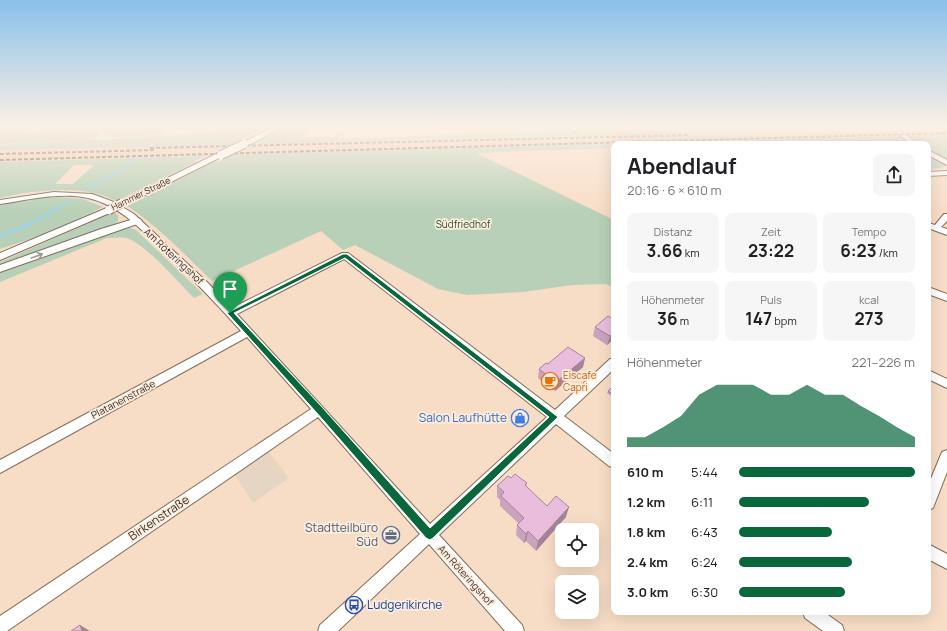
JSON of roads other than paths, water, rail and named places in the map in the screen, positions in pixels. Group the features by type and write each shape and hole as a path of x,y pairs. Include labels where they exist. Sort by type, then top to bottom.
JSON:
{"main road":[{"name":"Hammer Straße","path":"0,257 109,210 220,155"},
{"path":"0,269 137,221"},
{"path":"0,251 46,238"}],"street":[{"path":"934,155 947,163"},
{"path":"931,174 947,173"},
{"name":"Am Röteringshof","path":"0,202 54,194 89,196 117,206 137,221 179,260 248,332 516,631"},
{"path":"932,226 947,216"},
{"path":"932,226 947,232"},
{"path":"230,313 345,255 611,460"},
{"path":"931,291 947,298"},
{"name":"Platanenstraße","path":"0,467 248,332"},
{"path":"326,631 611,365"},
{"path":"931,376 947,384"},
{"name":"Birkenstraße","path":"0,626 319,410"},
{"path":"931,496 947,456"},
{"path":"931,553 947,562"},
{"path":"815,615 836,631"}],"waterway":[{"path":"88,188 125,168 130,163 128,158"},
{"path":"53,211 71,201"},
{"path":"0,236 34,222 55,210"}],"railway":[{"path":"0,160 160,155"}],"place":[{"name":"Eiscafe Capri","path":"550,381"},
{"name":"Salon Laufhütte","path":"520,418"},
{"name":"Stadtteilbüro Süd","path":"391,535"},
{"name":"Ludgerikirche","path":"354,605"}],"park label":[{"name":"Südfriedhof","path":"463,224"}]}
